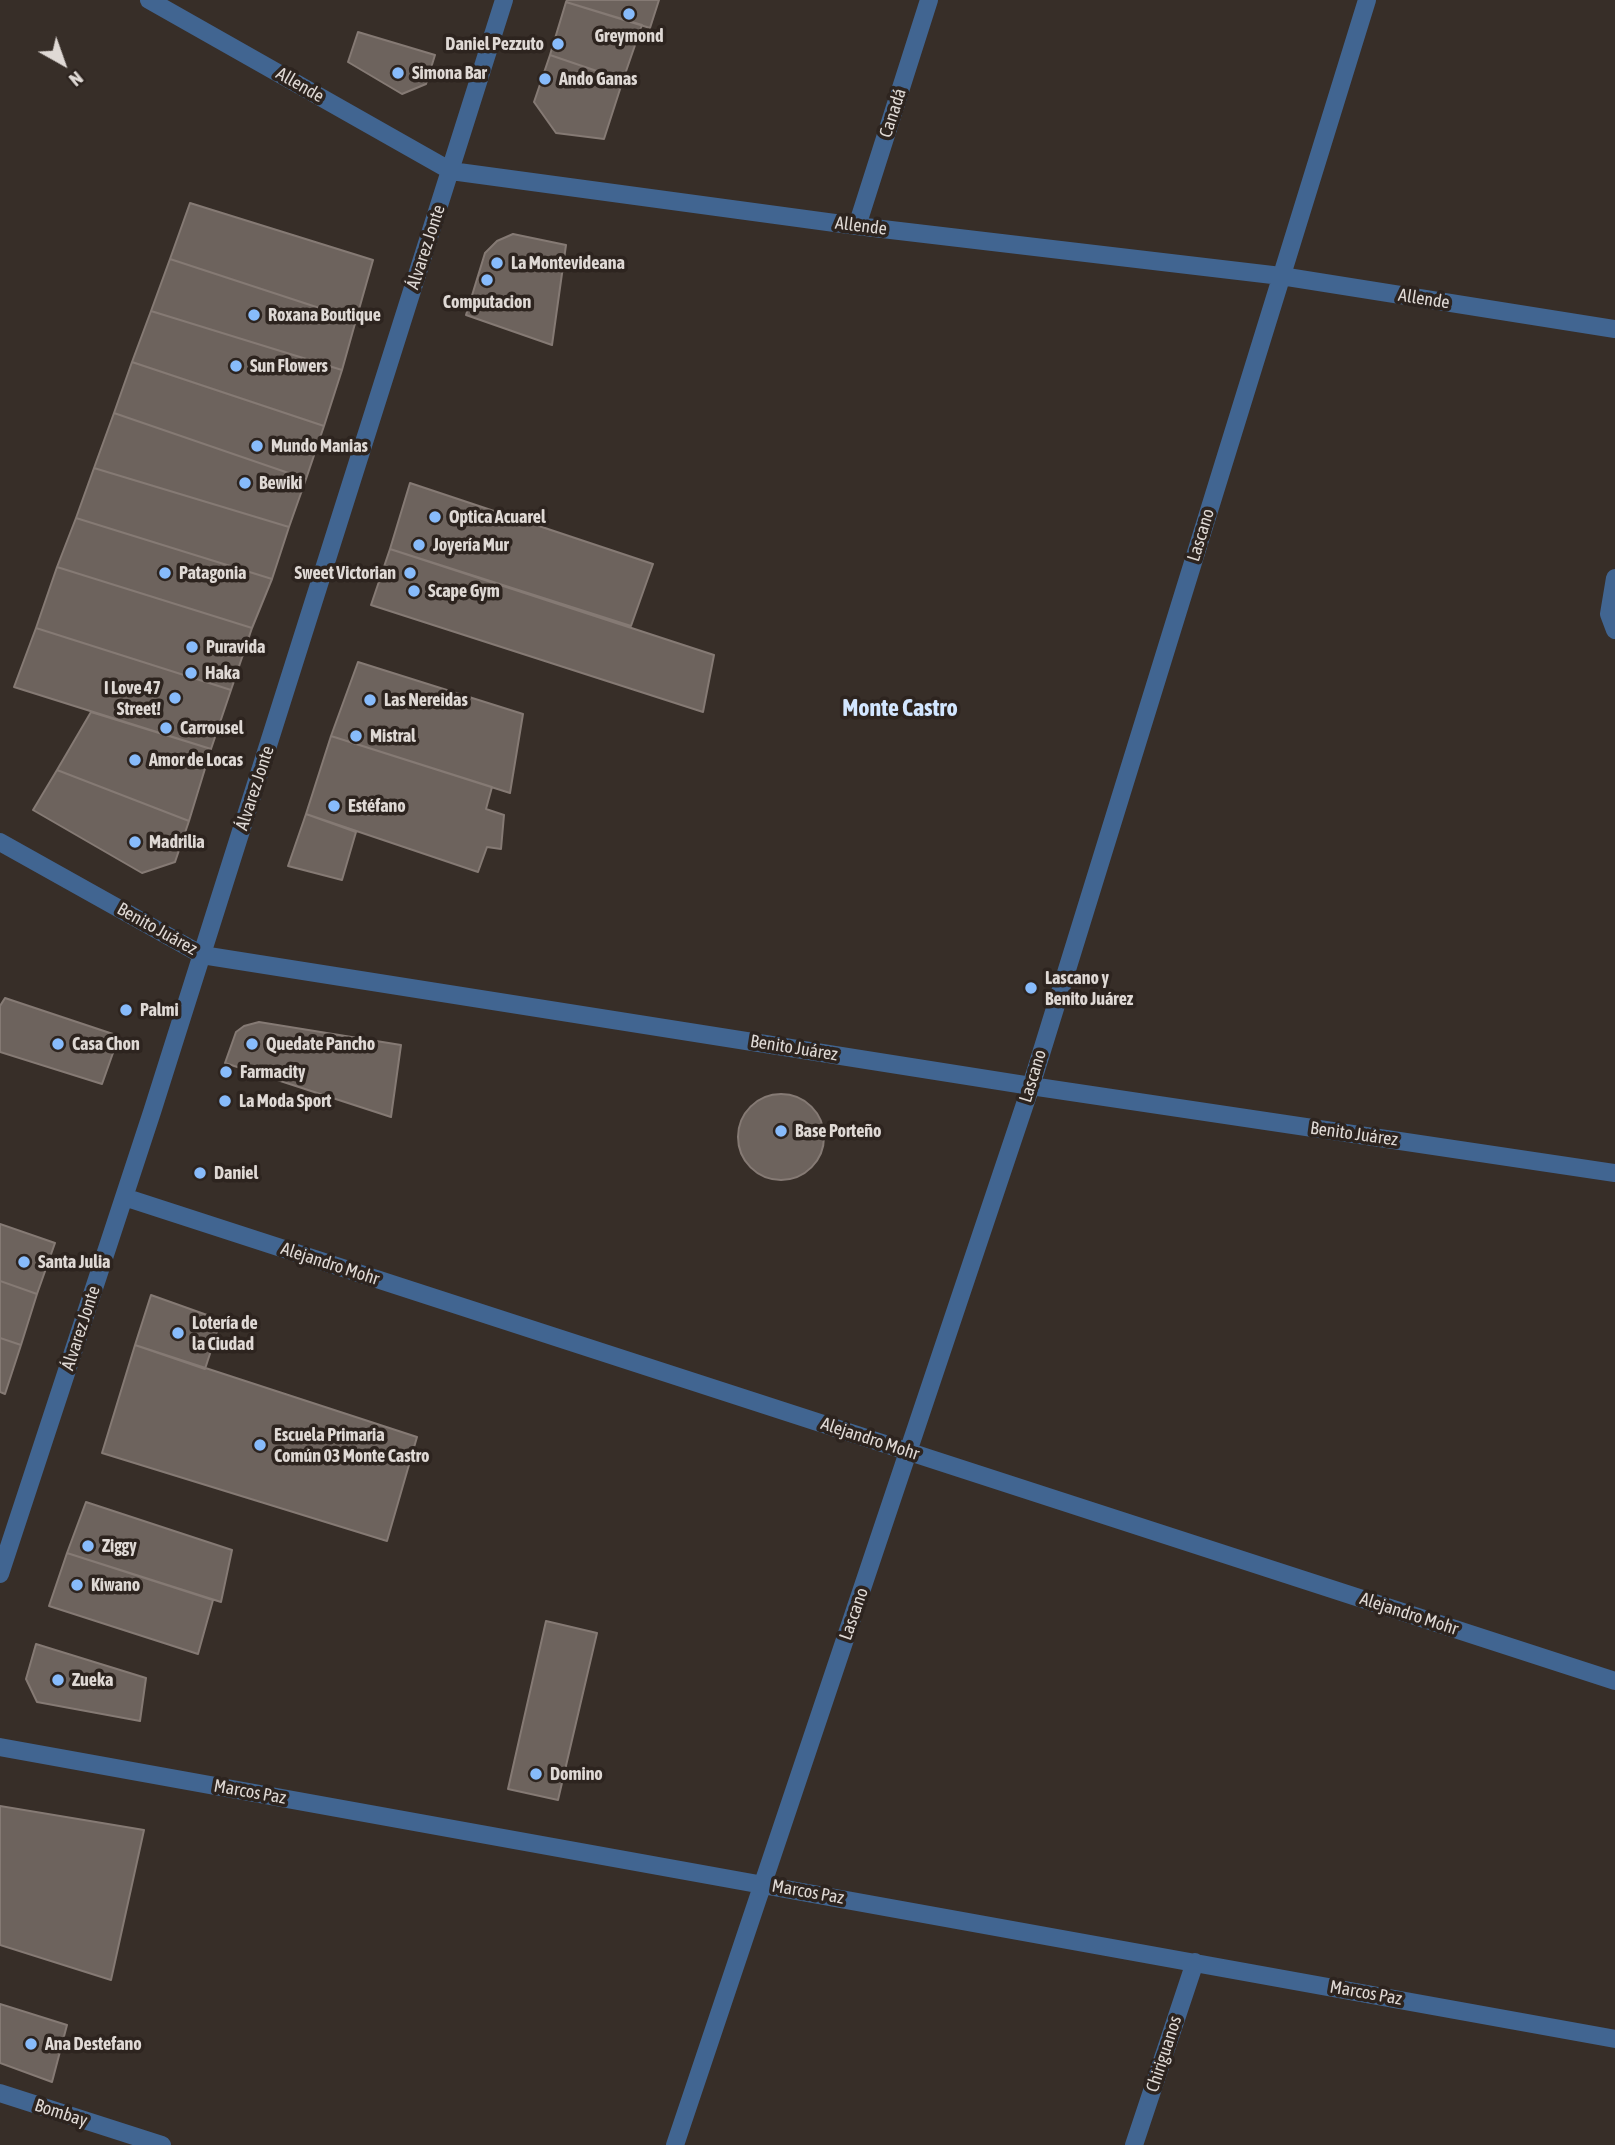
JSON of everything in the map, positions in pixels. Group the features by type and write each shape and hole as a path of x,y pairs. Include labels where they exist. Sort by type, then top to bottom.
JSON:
{"street":[{"name":"Allende","path":"149,0 451,171 858,226 1282,276 1615,330"},
{"name":"Álvarez Jonte","path":"0,1574 202,955 505,0"},
{"name":"Canadá","path":"858,226 929,0"},
{"name":"Lascano","path":"675,2145 1031,1086 1367,0"},
{"path":"1615,578 1609,614 1615,630"},
{"name":"Benito Juárez","path":"0,842 202,955 1031,1086 1615,1173"},
{"name":"Alejandro Mohr","path":"124,1197 1615,1681"},
{"name":"Marcos Paz","path":"0,1747 1615,2039"},
{"name":"Chiriguanos","path":"1134,2145 1195,1962"},
{"name":"Bombay","path":"0,2093 162,2145"}],"building":[{"name":"Greymond","path":"659,0 650,28 566,2"},
{"path":"566,2 642,25 623,80 550,55"},
{"name":"Simona Bar","path":"358,32 435,55 426,84 402,94 348,62"},
{"path":"550,55 623,80 604,139 556,133 534,102"},
{"path":"190,203 373,260 356,320 170,259"},
{"path":"513,234 566,245 552,345 466,315 485,253 497,241"},
{"name":"Roxana Boutique","path":"170,259 356,320 342,370 151,311"},
{"name":"Sun Flowers","path":"151,311 342,370 324,426 132,362"},
{"path":"132,362 324,426 306,479 114,413"},
{"path":"114,413 306,479 289,527 94,468"},
{"path":"94,468 289,527 272,579 76,518"},
{"path":"410,483 653,564 631,626 390,549"},
{"name":"Patagonia","path":"76,518 272,579 252,628 57,567"},
{"path":"390,549 714,655 703,712 371,605"},
{"path":"57,567 252,628 231,690 36,628"},
{"path":"36,628 231,690 211,749 14,687"},
{"path":"358,662 523,714 510,793 331,736"},
{"name":"Amor de Locas","path":"91,712 211,749 189,821 57,770"},
{"path":"331,736 492,787 486,809 504,815 501,849 487,847 478,872 306,814"},
{"name":"Madrilia","path":"57,770 189,821 175,862 142,873 33,810"},
{"path":"306,814 356,832 342,880 288,866"},
{"name":"Casa Chon","path":"5,998 119,1036 102,1084 0,1052 0,1006"},
{"path":"259,1022 401,1045 391,1117 225,1063 236,1032 244,1026"},
{"name":"Base Porteño","path":"773,1094 789,1094 812,1106 821,1120 824,1137 821,1154 812,1168 789,1180 773,1180 757,1173 745,1161 738,1145 738,1129 745,1113 757,1101"},
{"name":"Santa Julia","path":"0,1224 55,1243 37,1294 0,1281"},
{"path":"0,1281 37,1294 21,1345 0,1338"},
{"name":"Lotería de la Ciudad","path":"151,1295 221,1320 205,1369 135,1345"},
{"path":"0,1338 21,1345 5,1394 0,1392"},
{"name":"Escuela Primaria Común 03 Monte Castro","path":"135,1345 417,1437 387,1541 102,1453"},
{"path":"86,1502 232,1550 221,1602 67,1553"},
{"path":"67,1553 213,1600 198,1654 49,1606"},
{"path":"546,1621 597,1633 558,1800 508,1789"},
{"path":"36,1644 146,1678 140,1721 37,1702 26,1679"},
{"path":"0,1806 144,1830 111,1980 0,1945"},
{"name":"Ana Destefano","path":"0,2004 67,2025 52,2082 0,2063"}],"place":[{"name":"Greymond","path":"629,14"},
{"name":"Daniel Pezzuto","path":"558,44"},
{"name":"Simona Bar","path":"398,73"},
{"name":"Ando Ganas","path":"545,79"},
{"name":"La Montevideana","path":"497,263"},
{"name":"Computacion","path":"487,280"},
{"name":"Roxana Boutique","path":"254,315"},
{"name":"Sun Flowers","path":"236,366"},
{"name":"Mundo Manias","path":"257,446"},
{"name":"Bewiki","path":"245,483"},
{"name":"Optica Acuarel","path":"435,517"},
{"name":"Joyería Mur","path":"419,545"},
{"name":"Patagonia","path":"165,573"},
{"name":"Sweet Victorian","path":"410,573"},
{"name":"Scape Gym","path":"414,591"},
{"name":"Puravida","path":"192,647"},
{"name":"Haka","path":"191,673"},
{"name":"I Love 47 Street!","path":"175,698"},
{"name":"Las Nereidas","path":"370,700"},
{"name":"Carrousel","path":"166,728"},
{"name":"Mistral","path":"356,736"},
{"name":"Amor de Locas","path":"135,760"},
{"name":"Estéfano","path":"334,806"},
{"name":"Madrilia","path":"135,842"},
{"name":"Lascano y Benito Juárez","path":"1031,988"},
{"name":"Palmi","path":"126,1010"},
{"name":"Casa Chon","path":"58,1044"},
{"name":"Quedate Pancho","path":"252,1044"},
{"name":"Farmacity","path":"226,1072"},
{"name":"La Moda Sport","path":"225,1101"},
{"name":"Base Porteño","path":"781,1131"},
{"name":"Daniel","path":"200,1173"},
{"name":"Santa Julia","path":"24,1262"},
{"name":"Lotería de la Ciudad","path":"178,1333"},
{"name":"Escuela Primaria Común 03 Monte Castro","path":"260,1445"},
{"name":"Ziggy","path":"88,1546"},
{"name":"Kiwano","path":"77,1585"},
{"name":"Zueka","path":"58,1680"},
{"name":"Domino","path":"536,1774"},
{"name":"Ana Destefano","path":"31,2044"}],"district":[{"name":"Monte Castro","path":"900,708"}]}
